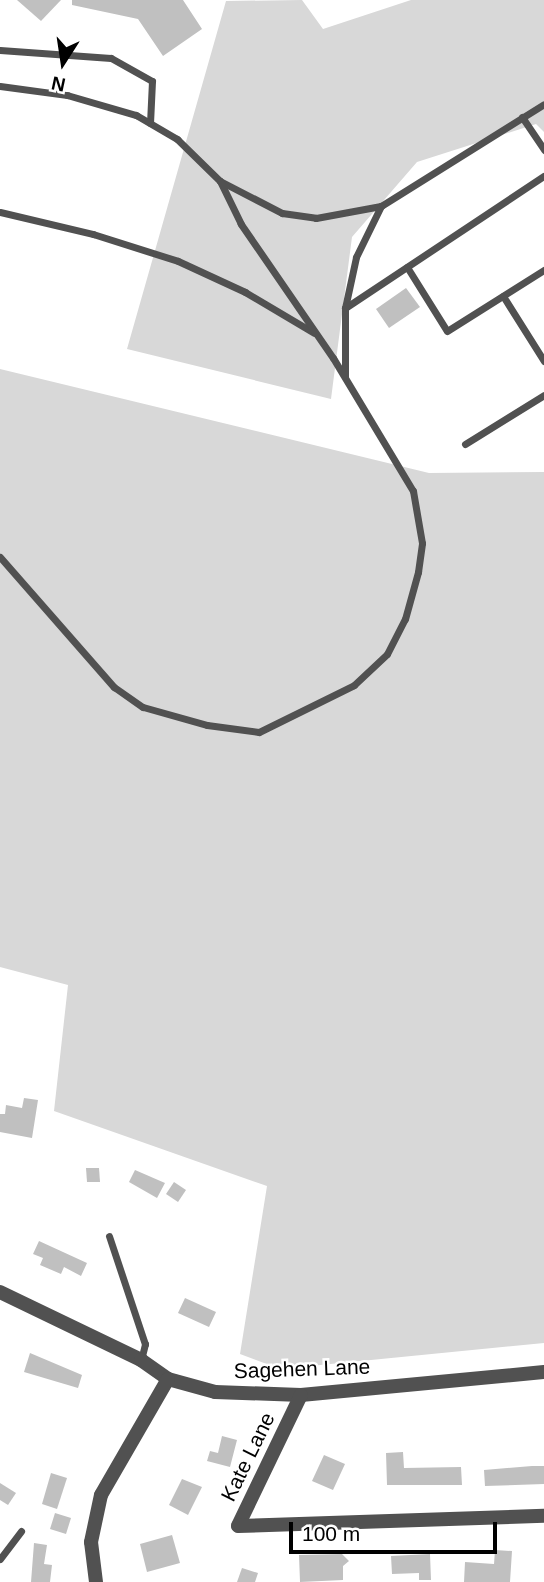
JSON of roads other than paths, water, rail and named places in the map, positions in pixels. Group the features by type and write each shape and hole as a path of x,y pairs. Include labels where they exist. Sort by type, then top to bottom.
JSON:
{"street":[{"name":"Sagehen Lane","path":"0,1292 141,1360 168,1378 215,1392 301,1395 544,1372"},
{"path":"96,1582 91,1542 101,1495 168,1378"},
{"name":"Kate Lane","path":"301,1395 238,1526 544,1516"}],"lane":[{"path":"0,50 111,58 152,81 150,124"},
{"path":"0,86 67,95 136,115 177,139 220,181 282,213 316,218 381,206 544,104"},
{"path":"522,117 544,150"},
{"path":"345,308 544,176"},
{"path":"0,557 114,687 143,707 206,725 259,732 316,708 354,685 387,653 405,620 422,542 413,491 345,377 240,224 220,181"},
{"path":"345,377 345,308 356,257 381,206"},
{"path":"0,212 93,234 178,261 246,292 317,336"},
{"path":"407,267 447,331 544,270"},
{"path":"503,296 544,361"},
{"path":"465,444 544,395"},
{"path":"109,1236 145,1344 141,1360"},
{"path":"0,1559 21,1531"}]}
